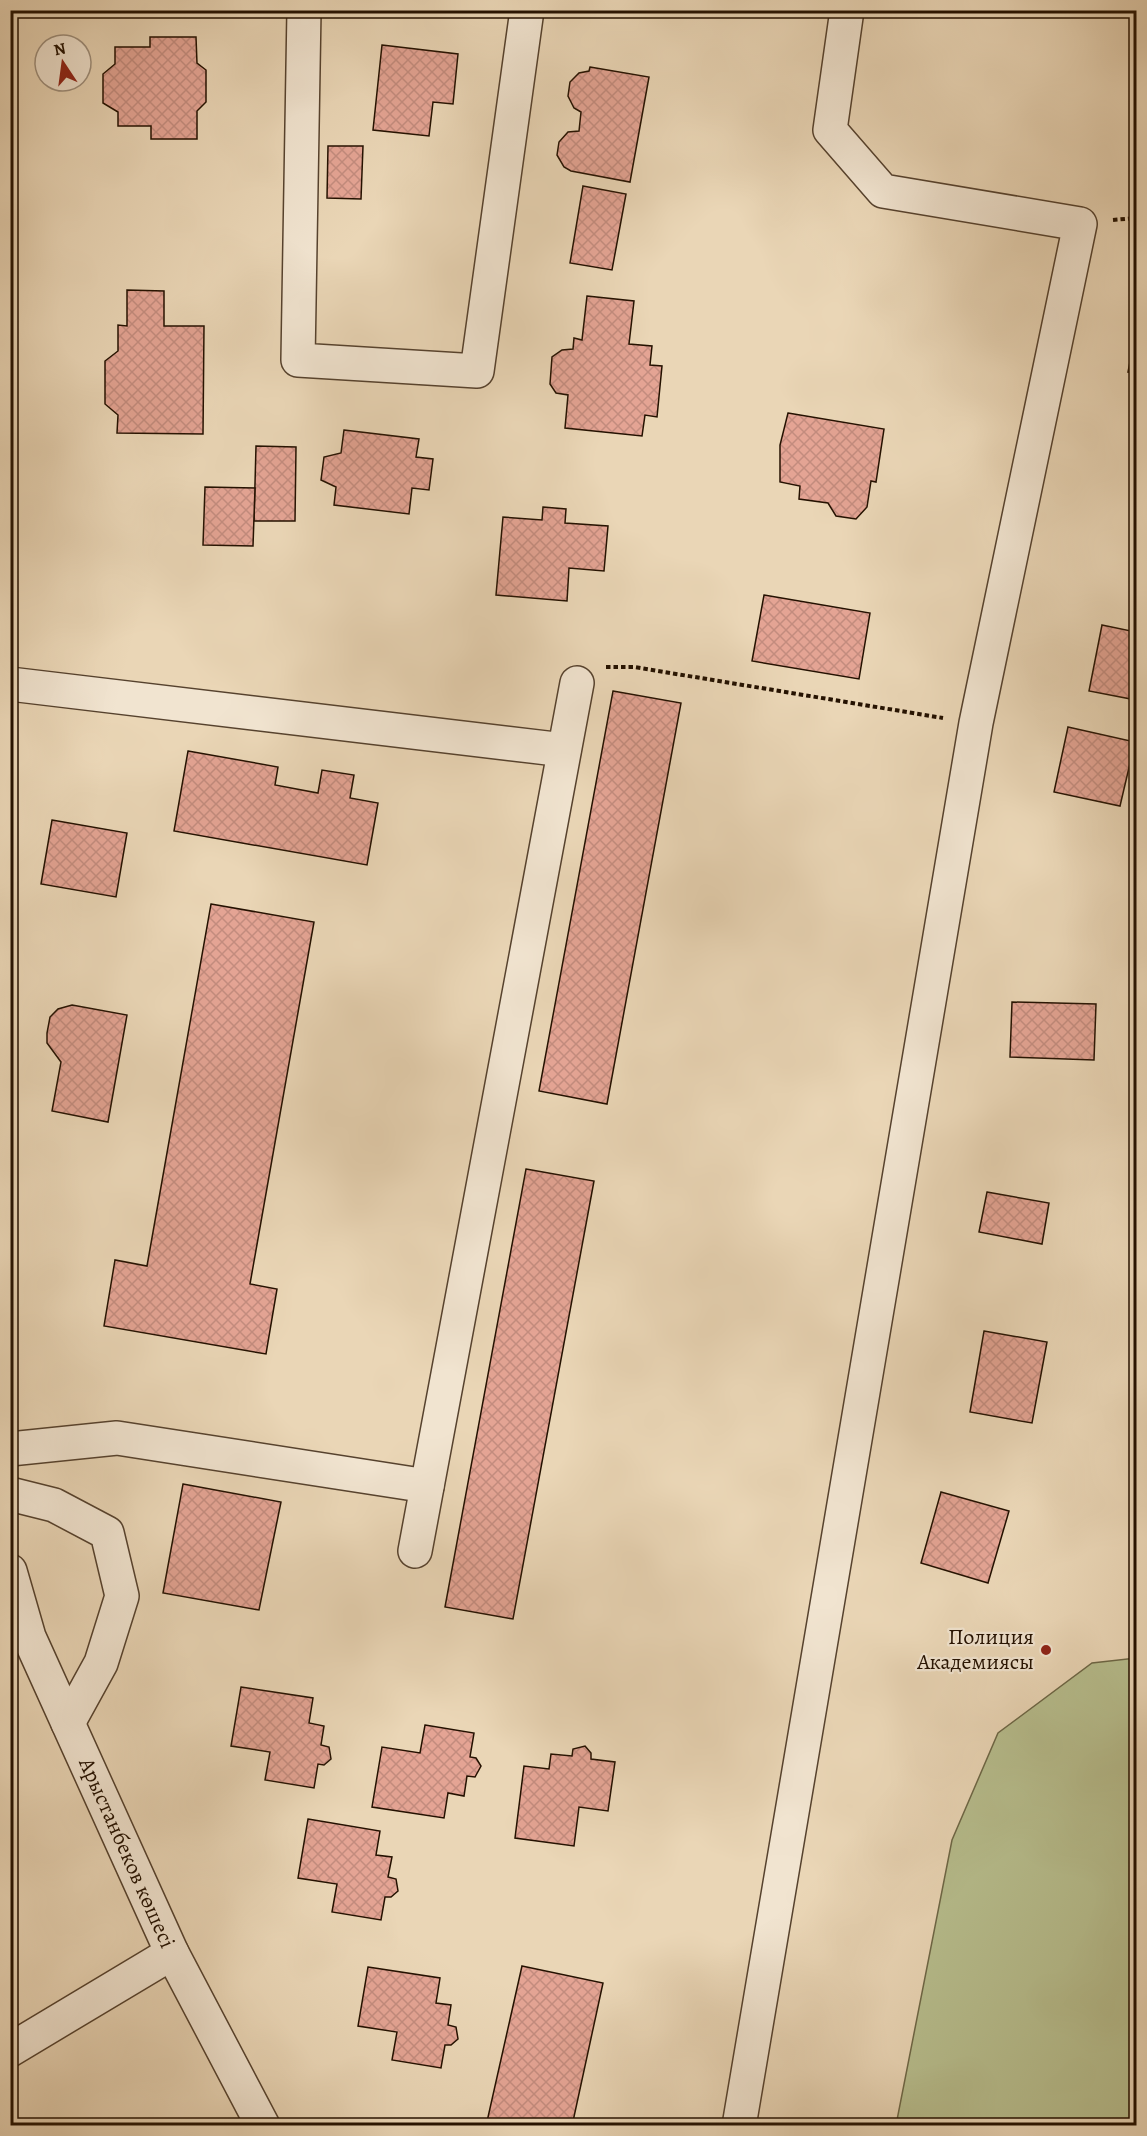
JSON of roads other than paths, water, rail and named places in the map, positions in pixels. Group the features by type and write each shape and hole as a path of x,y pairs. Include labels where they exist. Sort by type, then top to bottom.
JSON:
{"street":[{"path":"304,10 298,360 477,371 527,10"},
{"path":"739,2126 976,723 1080,224 883,191 830,130 847,10"},
{"path":"415,1551 577,683"},
{"path":"10,684 564,750"},
{"path":"10,1449 117,1438 427,1486"},
{"path":"10,1494 54,1505 107,1533 122,1596 101,1663 68,1723"},
{"name":"Арыстанбеков көшесі","path":"10,1571 29,1637 172,1953 263,2126"},
{"path":"10,2050 172,1953"}],"place":[{"name":"Полиция Академиясы","path":"1046,1650"}]}
